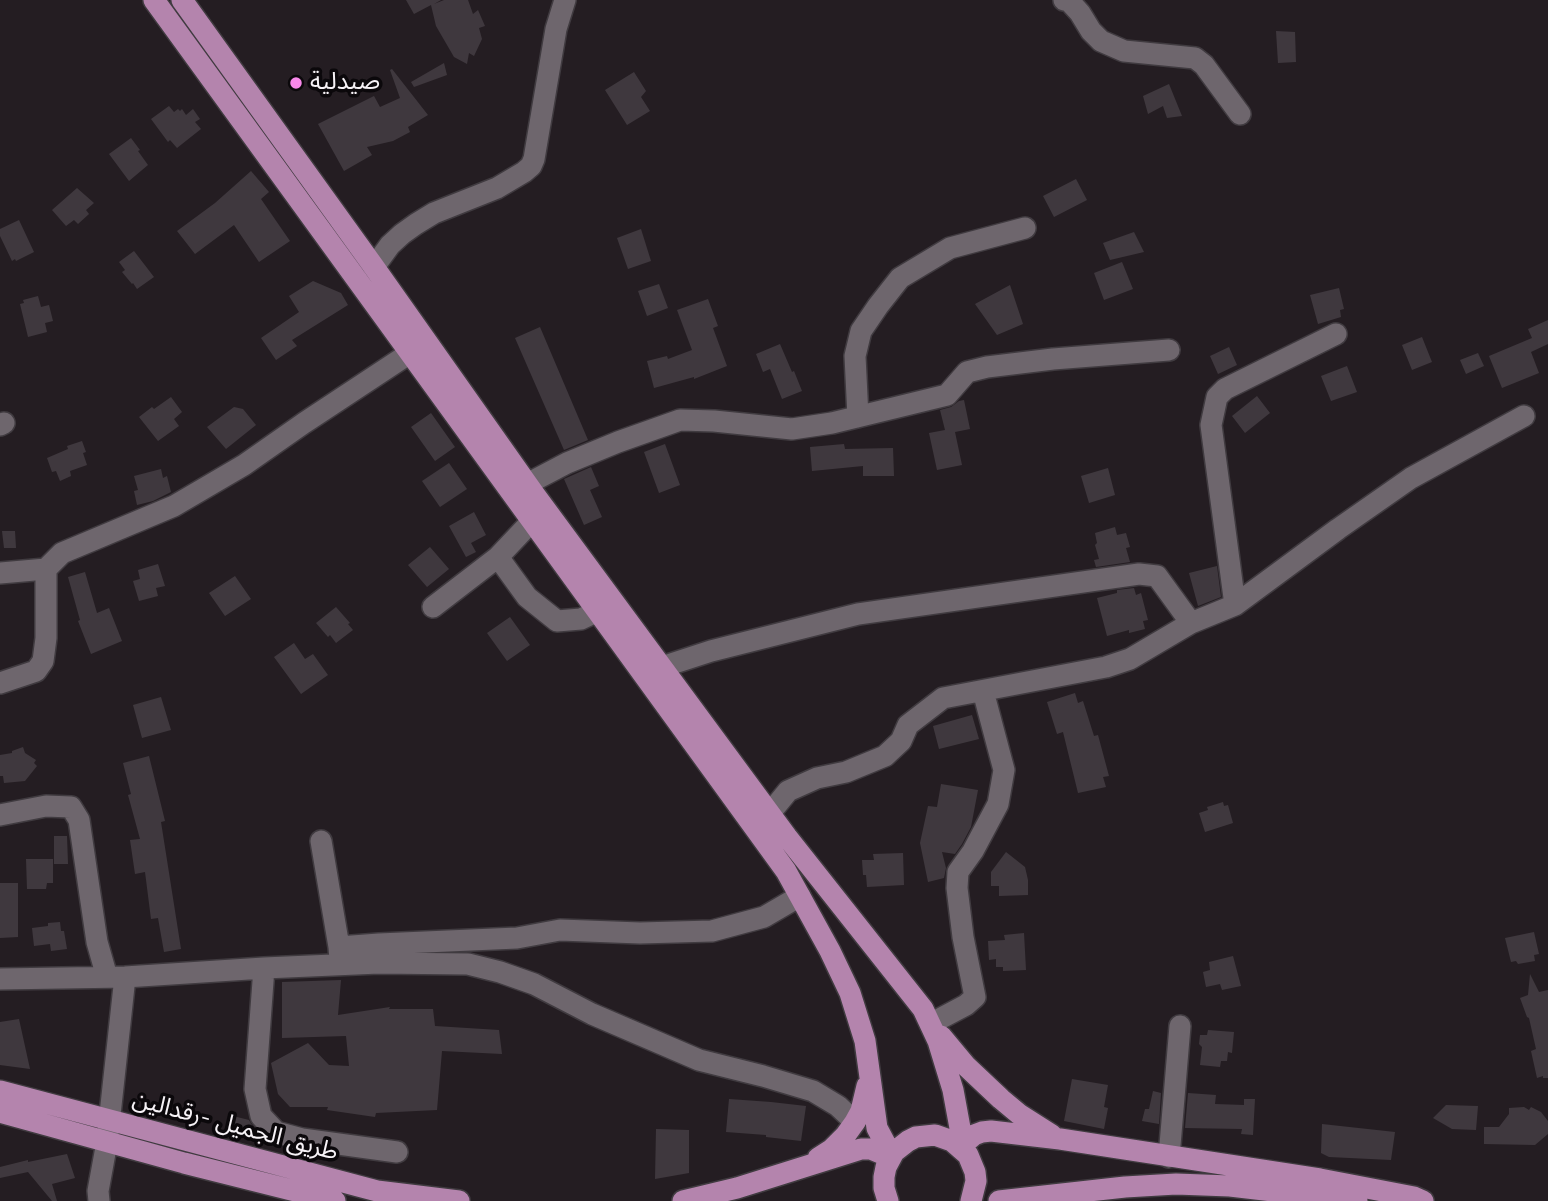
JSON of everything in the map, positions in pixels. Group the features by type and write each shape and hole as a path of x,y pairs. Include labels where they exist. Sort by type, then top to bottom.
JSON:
{"main road":[{"path":"154,0 597,611 779,843 927,1016 950,1048 983,1083 1020,1114 1060,1139"},
{"path":"182,0 527,484 770,813 800,896 850,993 870,1070 877,1128 892,1155"},
{"path":"927,1016 953,1090 961,1147"},
{"path":"801,1168 832,1149 855,1122 865,1098 870,1070"},
{"name":"طريق الجميل -رقدالين","path":"0,1091 108,1131 335,1201"},
{"name":"طريق الجميل -رقدالين","path":"0,1112 108,1131 377,1191 460,1201"},
{"path":"961,1147 982,1132 991,1131 1060,1139 1320,1179 1417,1200"},
{"path":"888,1201 884,1177 892,1155 908,1140 926,1136 944,1138 961,1147 968,1155 975,1172 975,1190 971,1201"},
{"path":"683,1201 737,1188 861,1149 892,1155"},
{"path":"999,1201 1176,1184 1230,1186 1357,1201"}],"street":[{"path":"374,267 390,245 416,224 434,213 497,188 531,166 556,29 565,0"},
{"path":"1064,0 1069,1 1080,13 1101,41 1124,51 1195,58 1204,65 1240,114"},
{"path":"858,417 855,356 862,331 900,278 950,247 1025,228"},
{"path":"1235,605 1211,425 1217,397 1225,389 1336,334"},
{"path":"527,484 567,463 680,420 792,429 832,423 947,395 967,372 987,367 1169,350"},
{"path":"0,573 46,569 62,553 174,506 244,465 410,353"},
{"path":"770,813 788,791 817,778 846,772 885,756 901,741 908,725 943,698 1106,667 1130,659 1191,623 1235,605 1411,478 1524,416"},
{"path":"433,607 498,557 532,521"},
{"path":"498,557 527,597 557,621 581,619 597,611"},
{"path":"0,683 36,671 43,661 46,638 46,569"},
{"path":"662,667 711,651 858,614 1139,574 1157,576 1191,623"},
{"path":"927,1016 967,1005 975,996 963,937 957,888 958,872 973,851 998,804 1004,770 983,691"},
{"path":"0,815 46,806 71,807 79,820 97,942 116,977 108,1131 98,1191 99,1201"},
{"path":"321,841 340,956"},
{"path":"0,979 116,977 264,968 340,956 379,944 517,938 560,930 640,933 712,931 764,917 800,896"},
{"path":"340,956 379,963 468,964 500,972 534,984 592,1014 699,1060 813,1091 838,1106 855,1122"},
{"path":"264,968 255,1089 261,1116 276,1132 302,1139 397,1152"},
{"path":"1169,1157 1180,1026"}],"building":[{"path":"406,0 441,0 434,4 444,0 468,0 473,14 478,10 485,26 479,28 482,39 474,56 469,53 467,64 454,57 436,26 431,5 414,14"},
{"path":"1276,31 1295,32 1296,62 1278,63"},
{"path":"444,63 447,75 414,87 411,82"},
{"path":"392,69 428,115 408,127 410,132 393,141 367,147 372,155 344,171 318,124 374,96 380,107 400,98 390,70"},
{"path":"634,72 646,91 641,97 650,111 627,125 605,90"},
{"path":"1169,84 1182,116 1167,118 1163,106 1148,114 1143,96"},
{"path":"169,106 174,112 182,109 186,115 193,109 200,119 195,122 201,129 177,148 170,140 168,142 151,119"},
{"path":"131,138 148,165 129,181 109,154"},
{"path":"251,171 269,192 261,199 290,241 259,262 234,225 195,254 177,231 215,203"},
{"path":"1076,179 1087,200 1054,217 1043,196"},
{"path":"77,188 94,203 86,210 89,214 78,224 74,220 66,226 52,210"},
{"path":"19,220 34,252 12,261 0,236 0,229"},
{"path":"641,229 651,261 628,269 617,238"},
{"path":"1134,232 1144,252 1110,260 1103,243"},
{"path":"134,251 154,277 137,289 122,272 125,270 119,262"},
{"path":"1122,262 1133,289 1104,300 1094,273"},
{"path":"313,281 341,293 348,305 292,340 297,346 276,360 261,338 299,312 289,296"},
{"path":"659,284 668,308 647,316 638,291"},
{"path":"1010,285 1023,324 997,335 975,304"},
{"path":"1339,288 1344,309 1340,310 1341,317 1318,324 1310,295"},
{"path":"38,296 41,307 49,305 53,321 45,323 47,332 28,337 20,304 24,303 23,300"},
{"path":"708,299 718,326 713,328 727,366 694,379 654,388 647,361 667,356 668,359 692,350 677,310"},
{"path":"1548,320 1548,344 1531,352 1539,373 1502,388 1489,356 1532,338 1528,329"},
{"path":"540,327 588,440 564,450 515,338"},
{"path":"1422,337 1432,362 1412,370 1402,345"},
{"path":"780,344 802,391 782,399 770,369 763,372 756,354"},
{"path":"1229,347 1237,365 1218,374 1210,356"},
{"path":"1478,353 1484,366 1466,374 1460,360"},
{"path":"1347,366 1357,392 1331,401 1321,376"},
{"path":"1257,396 1270,413 1245,433 1232,416"},
{"path":"171,397 182,412 174,419 179,426 158,441 139,417"},
{"path":"964,400 970,429 955,432 962,465 937,470 929,433 945,430 940,410"},
{"path":"234,407 243,409 256,425 226,449 207,427"},
{"path":"431,413 455,447 435,461 411,427"},
{"path":"82,441 87,465 70,471 71,476 60,481 56,471 52,472 47,458"},
{"path":"665,444 680,485 659,493 644,452"},
{"path":"844,444 845,449 893,448 894,476 863,476 863,466 812,471 810,447"},
{"path":"449,463 467,489 440,507 422,481"},
{"path":"591,467 599,486 590,490 602,517 584,525 564,479"},
{"path":"1108,468 1115,495 1089,503 1081,476"},
{"path":"161,469 163,478 167,476 171,492 137,505 134,491 138,490 134,476"},
{"path":"474,512 486,535 471,543 476,552 466,557 449,526"},
{"path":"1115,527 1117,535 1126,533 1130,562 1096,567 1094,560 1099,559 1095,533"},
{"path":"2,531 15,531 16,548 4,548"},
{"path":"430,547 449,569 427,587 408,565"},
{"path":"158,564 165,586 156,588 158,596 139,601 133,581 140,579 138,570"},
{"path":"1217,566 1221,597 1198,606 1189,573"},
{"path":"85,572 97,613 109,608 122,641 91,654 78,621 80,620 68,577"},
{"path":"235,576 251,599 225,616 209,593"},
{"path":"1134,588 1136,595 1141,593 1148,620 1143,621 1145,629 1107,636 1097,598 1117,593 1117,590"},
{"path":"336,607 353,630 336,643 316,623"},
{"path":"510,617 530,645 507,661 487,633"},
{"path":"294,643 305,659 313,654 328,675 301,694 274,657"},
{"path":"1075,693 1078,703 1083,701 1094,736 1098,735 1109,776 1103,777 1106,787 1078,793 1063,732 1057,734 1047,702"},
{"path":"161,697 171,730 142,738 133,705"},
{"path":"972,715 979,739 939,749 933,726"},
{"path":"23,747 25,753 36,760 34,763 37,766 25,781 4,783 3,776 0,776 0,755"},
{"path":"149,756 165,821 161,822 181,949 164,952 158,918 151,919 145,872 135,874 130,840 140,839 128,795 131,794 123,763"},
{"path":"941,784 978,790 971,827 962,844 955,854 942,852 946,868 944,878 928,882 920,843 928,806 937,807"},
{"path":"1223,802 1224,806 1228,805 1233,823 1205,832 1199,813 1208,810 1207,807"},
{"path":"54,836 67,836 68,864 54,864"},
{"path":"1006,852 1025,867 1028,895 999,896 999,886 991,886 991,872"},
{"path":"903,853 904,885 867,887 862,860 874,860 873,854"},
{"path":"26,859 53,859 53,883 47,883 46,889 27,889"},
{"path":"0,883 18,883 18,937 0,938"},
{"path":"60,922 67,949 51,951 50,944 34,946 32,928"},
{"path":"1534,932 1539,954 1534,955 1535,961 1518,964 1516,961 1511,962 1505,938"},
{"path":"1024,933 1026,970 1003,971 1003,967 996,967 996,959 989,960 988,941 1005,940 1004,935"},
{"path":"1233,956 1241,986 1222,990 1220,984 1206,987 1203,972 1210,970 1209,962"},
{"path":"1530,974 1539,992 1548,990 1548,1078 1537,1078 1531,1051 1536,1049 1529,1018 1520,998 1528,995"},
{"path":"341,980 338,1015 390,1007 389,1009 433,1009 435,1026 499,1030 502,1054 442,1051 437,1110 376,1113 375,1117 327,1110 328,1107 290,1107 278,1094 271,1063 308,1043 329,1065 349,1066 346,1036 282,1038 282,982"},
{"path":"19,1019 30,1069 0,1065 0,1022"},
{"path":"1208,1030 1234,1032 1232,1053 1228,1052 1227,1061 1221,1061 1220,1067 1200,1065 1200,1035 1207,1035"},
{"path":"1072,1079 1108,1085 1104,1129 1064,1121"},
{"path":"1153,1091 1161,1093 1159,1124 1142,1121 1145,1109 1149,1109"},
{"path":"1188,1093 1216,1095 1215,1104 1244,1105 1244,1099 1255,1099 1253,1135 1241,1134 1242,1129 1185,1128"},
{"path":"729,1099 806,1106 801,1141 726,1132"},
{"path":"1446,1105 1478,1106 1476,1130 1452,1129 1433,1118"},
{"path":"1524,1107 1541,1112 1548,1121 1548,1134 1535,1145 1484,1144 1484,1127 1499,1127 1509,1114 1509,1108"},
{"path":"229,1115 249,1120 253,1127 252,1135 231,1135"},
{"path":"1322,1124 1395,1132 1391,1160 1329,1157 1321,1153"},
{"path":"656,1129 689,1130 689,1173 655,1179"},
{"path":"67,1154 75,1178 52,1184 57,1201 52,1201 28,1172 0,1178 0,1167"}],"place":[{"name":"صيدلية","path":"296,83"}]}
